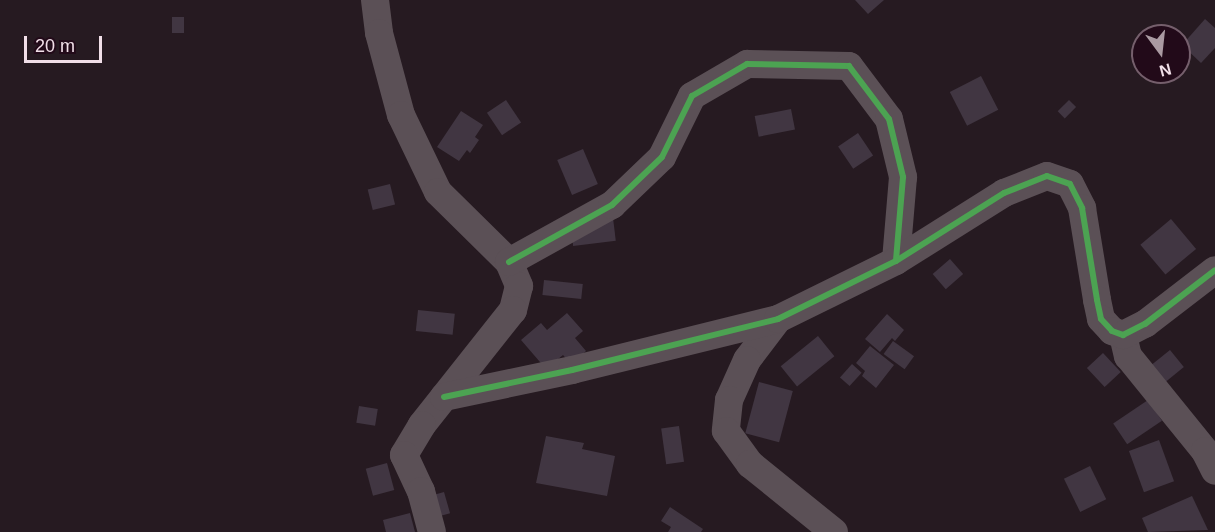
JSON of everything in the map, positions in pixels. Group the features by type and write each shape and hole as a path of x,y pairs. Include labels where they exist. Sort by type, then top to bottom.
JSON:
{"street":[{"path":"375,0 379,33 401,116 438,192 509,262 519,286 513,310 444,397 404,455 421,491 432,532"},
{"path":"509,262 612,205 662,157 692,96 747,64 849,66 889,119 903,177 896,261"},
{"path":"444,397 572,370 778,319 896,261 1004,194 1047,176 1070,184 1082,208 1101,319 1112,331 1124,335 1145,324 1215,270"},
{"path":"778,319 747,360 729,400 726,431 750,464 834,532"},
{"path":"1124,335 1128,356 1205,452 1215,471"}],"building":[{"path":"855,0 884,0 868,14"},
{"path":"172,17 184,17 184,33 172,33"},
{"path":"1205,19 1215,28 1215,48 1201,63 1191,54 1191,35"},
{"path":"981,76 998,110 967,126 950,92"},
{"path":"506,100 521,122 502,135 487,113"},
{"path":"1069,100 1076,107 1065,118 1058,111"},
{"path":"791,109 795,130 759,137 755,116"},
{"path":"461,111 483,125 475,137 479,140 470,153 467,150 459,161 437,147"},
{"path":"858,133 873,155 853,169 838,146"},
{"path":"583,149 598,184 572,195 557,160"},
{"path":"390,184 395,204 373,210 368,190"},
{"path":"613,218 616,241 573,246 570,223"},
{"path":"1171,219 1196,249 1165,275 1140,245"},
{"path":"950,259 963,274 946,289 933,274"},
{"path":"544,280 583,284 581,299 542,295"},
{"path":"418,310 455,314 453,335 416,331"},
{"path":"567,313 583,331 575,338 586,351 571,364 563,355 546,369 521,340 541,323 547,330"},
{"path":"887,314 904,330 895,341 892,338 880,352 865,339"},
{"path":"818,336 834,356 797,386 781,366"},
{"path":"893,341 914,356 905,369 884,354"},
{"path":"870,346 894,365 876,388 862,376 865,371 856,363"},
{"path":"1170,350 1184,367 1164,383 1150,366"},
{"path":"1103,353 1121,372 1105,387 1087,368"},
{"path":"852,364 862,373 850,386 840,377"},
{"path":"759,382 793,391 779,442 745,433"},
{"path":"1148,400 1162,421 1127,444 1113,423"},
{"path":"359,406 378,409 375,426 356,423"},
{"path":"679,426 684,462 666,464 661,429"},
{"path":"546,436 584,443 582,449 615,456 607,496 536,483"},
{"path":"1159,440 1174,481 1144,492 1129,451"},
{"path":"387,463 394,490 373,496 366,469"},
{"path":"1090,466 1106,499 1080,512 1064,479"},
{"path":"444,492 450,513 437,517 431,496"},
{"path":"1192,496 1208,530 1148,532 1142,518"},
{"path":"670,507 703,529 701,532 668,532 671,527 661,521"},
{"path":"410,513 415,532 386,532 383,520"}],"cycle path":[{"path":"509,262 612,205 662,157 692,96 747,64 849,66 889,119 903,177 896,261"},
{"path":"444,397 572,370 778,319 896,261 1004,193 1047,176 1070,184 1082,208 1101,319 1112,331 1123,335 1145,324 1215,270"}]}
